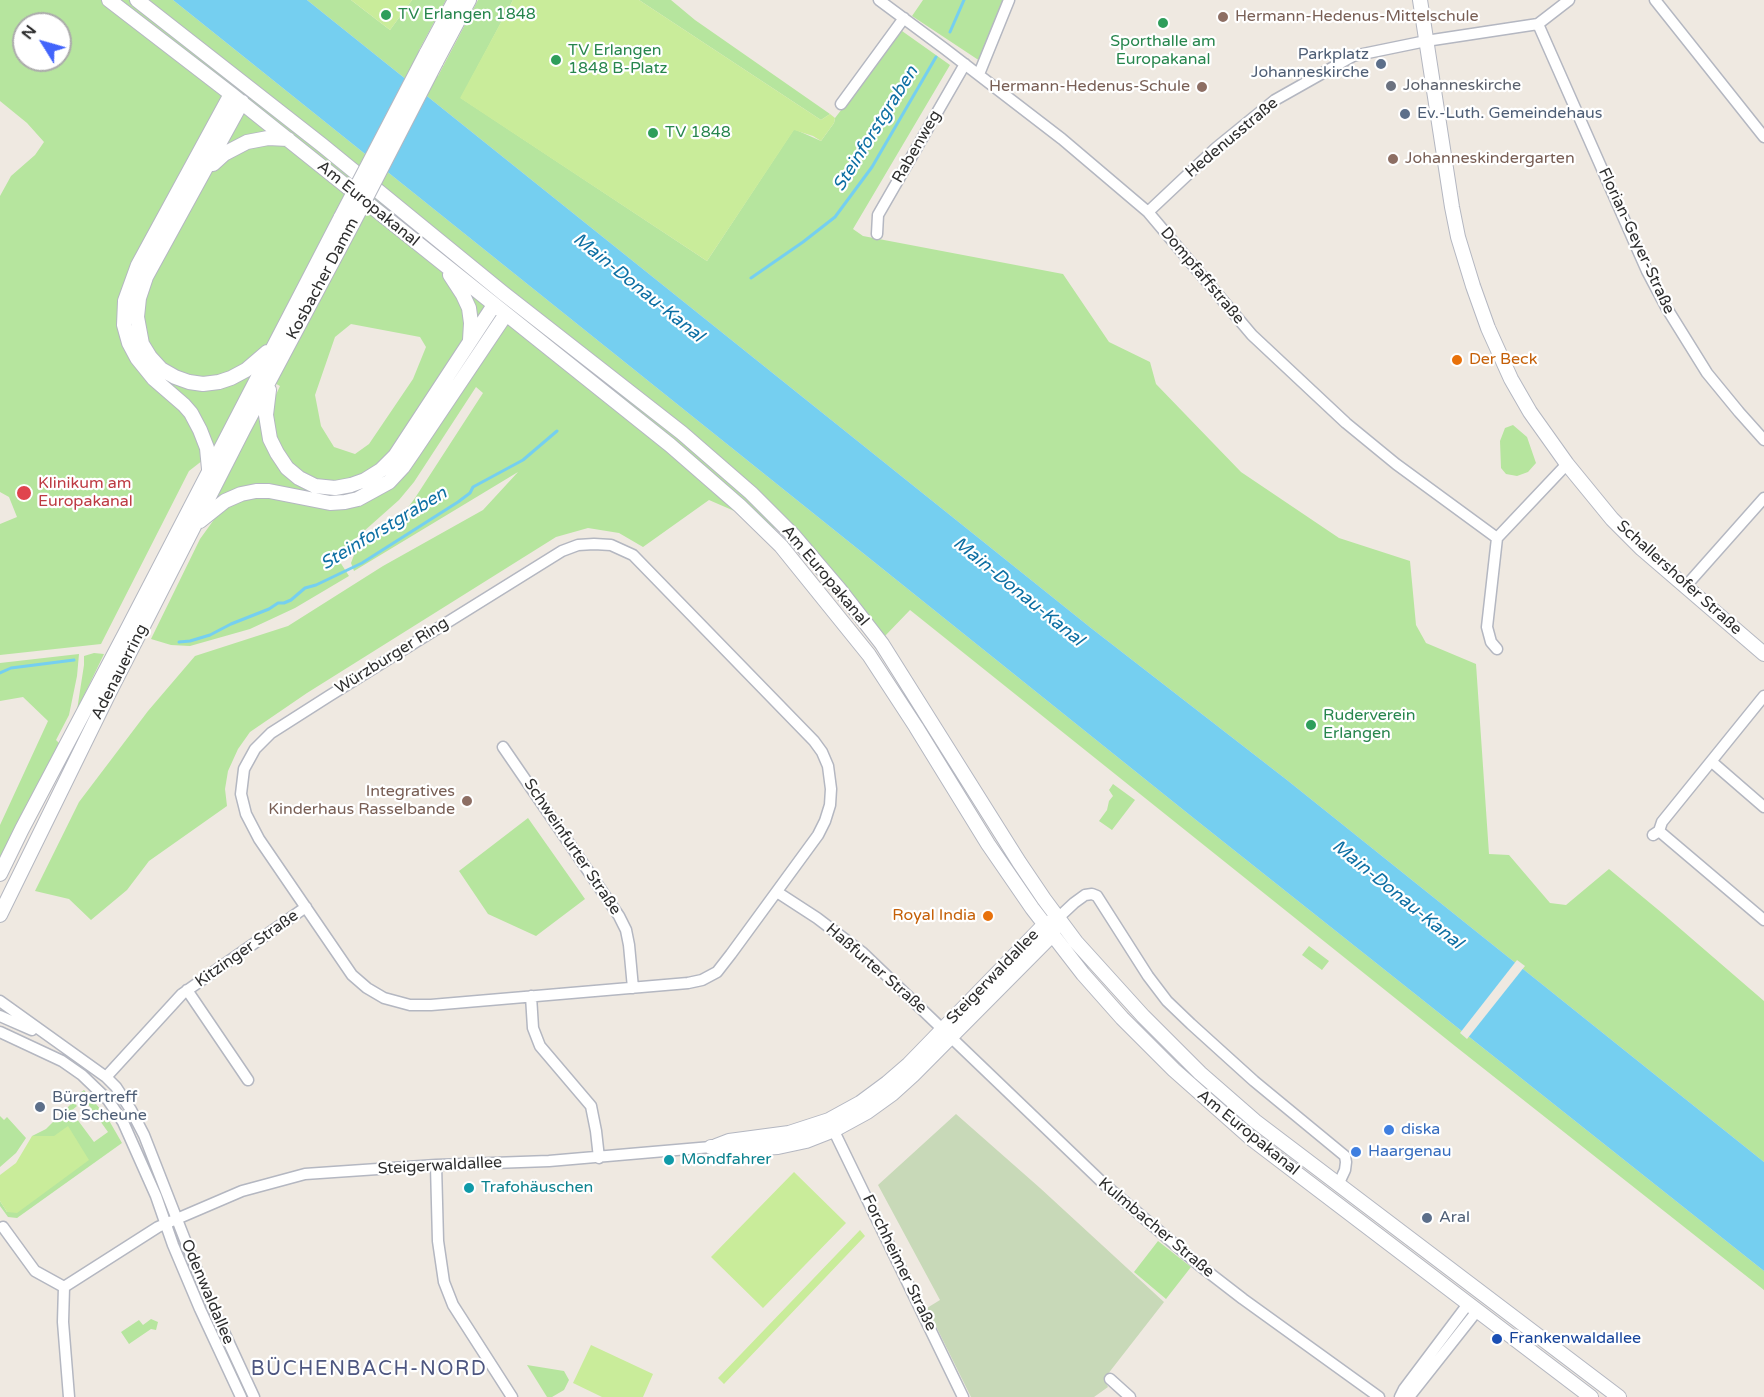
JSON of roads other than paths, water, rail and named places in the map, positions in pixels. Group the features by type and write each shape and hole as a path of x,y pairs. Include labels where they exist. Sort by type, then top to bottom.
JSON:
{"main road":[{"name":"Am Europakanal","path":"109,0 238,92 256,94 740,506 781,546 869,655 988,844 1048,930 1122,1018 1202,1096 1253,1140 1591,1397"},
{"name":"Am Europakanal","path":"137,0 288,140 443,263 505,304 682,433 752,494 794,536 882,644 1018,862 1076,942 1113,985 1193,1066 1255,1120 1619,1397"},
{"name":"Kosbacher Damm","path":"238,427 272,376 347,220 431,58 455,0"},
{"name":"Kosbacher Damm","path":"431,58 469,0"},
{"name":"Schallershofer Straße","path":"1420,0 1452,207 1470,278 1489,330 1511,379 1530,412 1567,465 1612,519 1642,549 1764,654"},
{"path":"238,92 205,171 146,277 139,298 137,317 142,344 150,357 161,369 189,382 203,384 225,380 246,370 274,344"},
{"path":"208,471 207,448 191,413 154,379 137,358 129,343 124,325 125,301 138,265 238,92"},
{"path":"205,171 224,154 247,142 275,137 288,140"},
{"name":"Kosbacher Damm","path":"238,427 274,344 347,220"},
{"path":"443,263 466,301 471,323 470,340"},
{"path":"272,376 267,401 268,429 270,439 287,468 299,478 315,486 334,488 351,485 381,470 395,456 470,340 505,304"},
{"path":"195,525 225,501 241,494 269,491 330,503 345,502 372,493 388,482 408,459 505,304"},
{"name":"Adenauerring","path":"0,874 128,630 208,471 238,427"},
{"name":"Adenauerring","path":"0,915 195,525 238,427"},
{"path":"1048,930 1058,918"},
{"name":"Steigerwaldallee","path":"711,1148 729,1150 778,1147 806,1141 832,1125 867,1112 892,1094 947,1033 1048,930"},
{"path":"1473,1308 1483,1295"}],"street":[{"name":"Dompfaffstraße","path":"879,0 1062,139 1148,212 1252,335 1373,447 1497,537"},
{"path":"979,74 1009,0"},
{"path":"1538,24 1569,0"},
{"path":"1654,0 1764,137"},
{"path":"842,104 904,18"},
{"name":"Hedenusstraße","path":"1148,212 1216,148 1275,100 1353,56 1426,41 1538,24"},
{"name":"Florian-Geyer-Straße","path":"1538,24 1647,271 1666,307 1707,373 1764,440"},
{"name":"Rabenweg","path":"877,234 878,214 965,64"},
{"path":"1497,649 1491,642 1486,627 1497,537 1567,465"},
{"path":"1685,586 1764,498"},
{"name":"Würzburger Ring","path":"578,545 611,545 633,555 814,741 822,752 828,766 831,789 830,805 825,821 818,836 777,892 717,972 702,980 633,988 410,1005 384,998 367,988 352,975 246,814 241,794 244,769 255,749 271,733 546,560 578,545"},
{"path":"1764,696 1662,822 1656,833 1764,920"},
{"name":"Schweinfurter Straße","path":"503,747 626,930 633,988"},
{"path":"1712,762 1764,807"},
{"name":"Haßfurter Straße","path":"777,892 817,918 863,953 947,1033"},
{"path":"1058,918 1085,895 1097,896 1143,969 1167,1001 1254,1081 1345,1156 1345,1170 1338,1185"},
{"name":"Kitzinger Straße","path":"106,1077 187,990 306,907"},
{"name":"Kitzinger Straße","path":"187,990 248,1080"},
{"path":"531,996 533,1028 540,1046 591,1106 599,1158"},
{"name":"Odenwaldallee","path":"0,1001 106,1077 116,1087 131,1110 144,1135 200,1308 241,1397"},
{"name":"Odenwaldallee","path":"0,1016 54,1040"},
{"name":"Odenwaldallee","path":"0,1032 62,1061 89,1080 108,1100 132,1139 156,1196 206,1291 254,1397"},
{"name":"Kulmbacher Straße","path":"947,1033 1105,1185 1199,1265 1379,1397"},
{"name":"Forchheimer Straße","path":"832,1125 963,1397"},
{"name":"Steigerwaldallee","path":"64,1287 171,1221 242,1191 305,1174 436,1165 599,1158 711,1148"},
{"path":"436,1165 438,1241 444,1282 453,1305 512,1397"},
{"path":"3,1227 35,1271 64,1287 63,1322 69,1397"},
{"path":"1400,1397 1404,1389 1473,1308"},
{"path":"1409,1397 1473,1308"},
{"path":"1110,1379 1130,1397"}],"water":[{"name":"Main-Donau-Kanal","path":"173,0 307,0 1091,628 1287,780 1764,1162 1764,1271 1196,820"}],"waterway":[{"name":"Steinforstgraben","path":"950,32 964,0"},
{"name":"Steinforstgraben","path":"751,278 835,217 872,167 936,57"},
{"name":"Steinforstgraben","path":"179,642 210,635 278,603 291,600 305,588 362,563 458,502 470,493 473,487 523,460 557,431"},
{"name":"Steinforstgraben","path":"0,673 11,668 74,660"}],"place":[{"name":"TV Erlangen 1848","path":"386,15"},
{"name":"Hermann-Hedenus-Mittelschule","path":"1223,17"},
{"name":"Sporthalle am Europakanal","path":"1163,23"},
{"name":"TV Erlangen 1848 B-Platz","path":"556,60"},
{"name":"Parkplatz Johanneskirche","path":"1381,64"},
{"name":"Johanneskirche","path":"1391,86"},
{"name":"Hermann-Hedenus-Schule","path":"1202,87"},
{"name":"Ev.-Luth. Gemeindehaus","path":"1405,114"},
{"name":"TV 1848","path":"653,133"},
{"name":"Johanneskindergarten","path":"1393,159"},
{"name":"Der Beck","path":"1457,360"},
{"name":"Klinikum am Europakanal","path":"24,493"},
{"name":"Ruderverein Erlangen","path":"1311,725"},
{"name":"Integratives Kinderhaus Rasselbande","path":"467,801"},
{"name":"Royal India","path":"988,916"},
{"name":"Bürgertreff Die Scheune","path":"40,1107"},
{"name":"diska","path":"1389,1130"},
{"name":"Haargenau","path":"1356,1152"},
{"name":"Mondfahrer","path":"669,1160"},
{"name":"Trafohäuschen","path":"469,1188"},
{"name":"Aral","path":"1427,1218"},
{"name":"Frankenwaldallee","path":"1497,1339"}],"district":[{"name":"BÜCHENBACH-NORD","path":"369,1370"}]}
